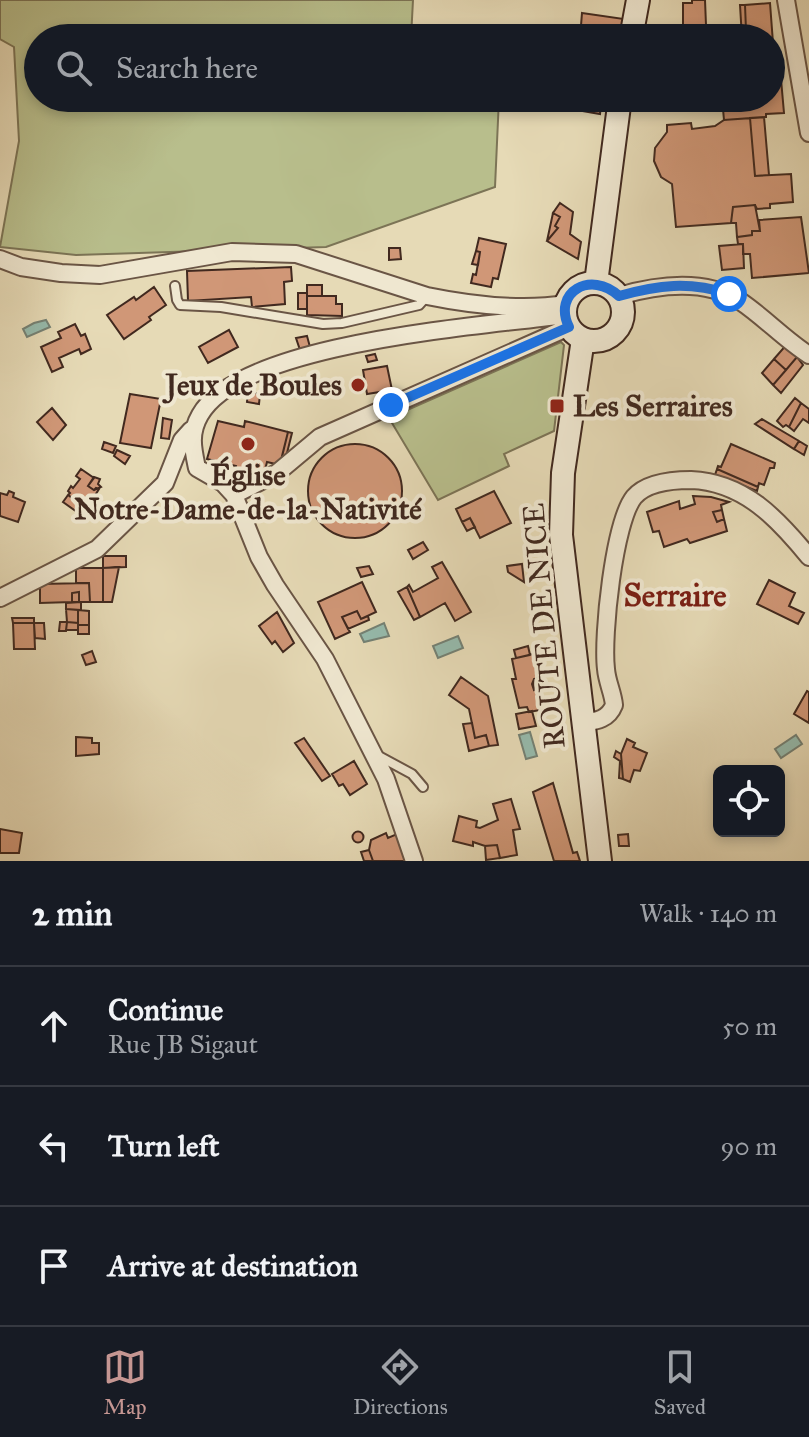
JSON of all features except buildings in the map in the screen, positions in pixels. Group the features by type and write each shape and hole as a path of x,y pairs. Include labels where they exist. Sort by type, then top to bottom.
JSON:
{"main road":[{"path":"634,24 638,0"},
{"path":"596,283 618,112"},
{"path":"596,283 610,287 619,296 623,314 612,334 598,341 571,322 574,291 596,283"},
{"name":"ROUTE DE NICE","path":"571,322 561,505 563,559 600,861"}],"street":[{"path":"786,0 809,133"},
{"path":"0,259 21,267 100,275 232,252 296,254 427,296 571,322"},
{"path":"619,296 645,287 661,286 719,291 742,302 809,355"},
{"path":"0,598 97,549 165,483 182,440 211,402 229,387 253,375 325,350 402,335 571,322"},
{"path":"234,495 277,473 320,437 571,322"},
{"path":"197,422 191,441 197,468 223,483 234,495 259,557 325,659 374,753 414,861"},
{"path":"582,723 599,721 608,716 614,705 606,673 605,644 619,533 635,495 650,486 674,480 717,484 748,497 770,512 809,557"}],"lane":[{"path":"175,286 180,305 221,307 323,324 342,323 419,305 427,296"},
{"path":"374,753 412,774 423,787"}],"green space":[{"path":"0,0 413,0 412,24 24,24 24,112 498,112 495,187 326,247 76,255 0,247 19,141 14,47 0,39"},
{"path":"561,342 564,345 554,431 504,454 509,466 438,500 389,418"}],"shaded area":[{"path":"46,320 50,327 27,337 23,329"},
{"path":"384,623 389,636 364,642 360,634"},
{"path":"458,636 463,648 438,658 433,646"},
{"path":"530,732 537,756 526,759 519,735"},
{"path":"796,735 802,744 781,758 775,749"}],"place":[{"name":"Jeux de Boules","path":"358,385"},
{"name":"Les Serraires","path":"557,406"},
{"name":"Église Notre-Dame-de-la-Nativité","path":"248,444"}],"district":[{"name":"Serraire","path":"675,595"}],"route":[{"path":"391,405 569,327 565,310 569,297 588,284 603,284 619,296 645,287 661,286 705,288 729,294"}]}
